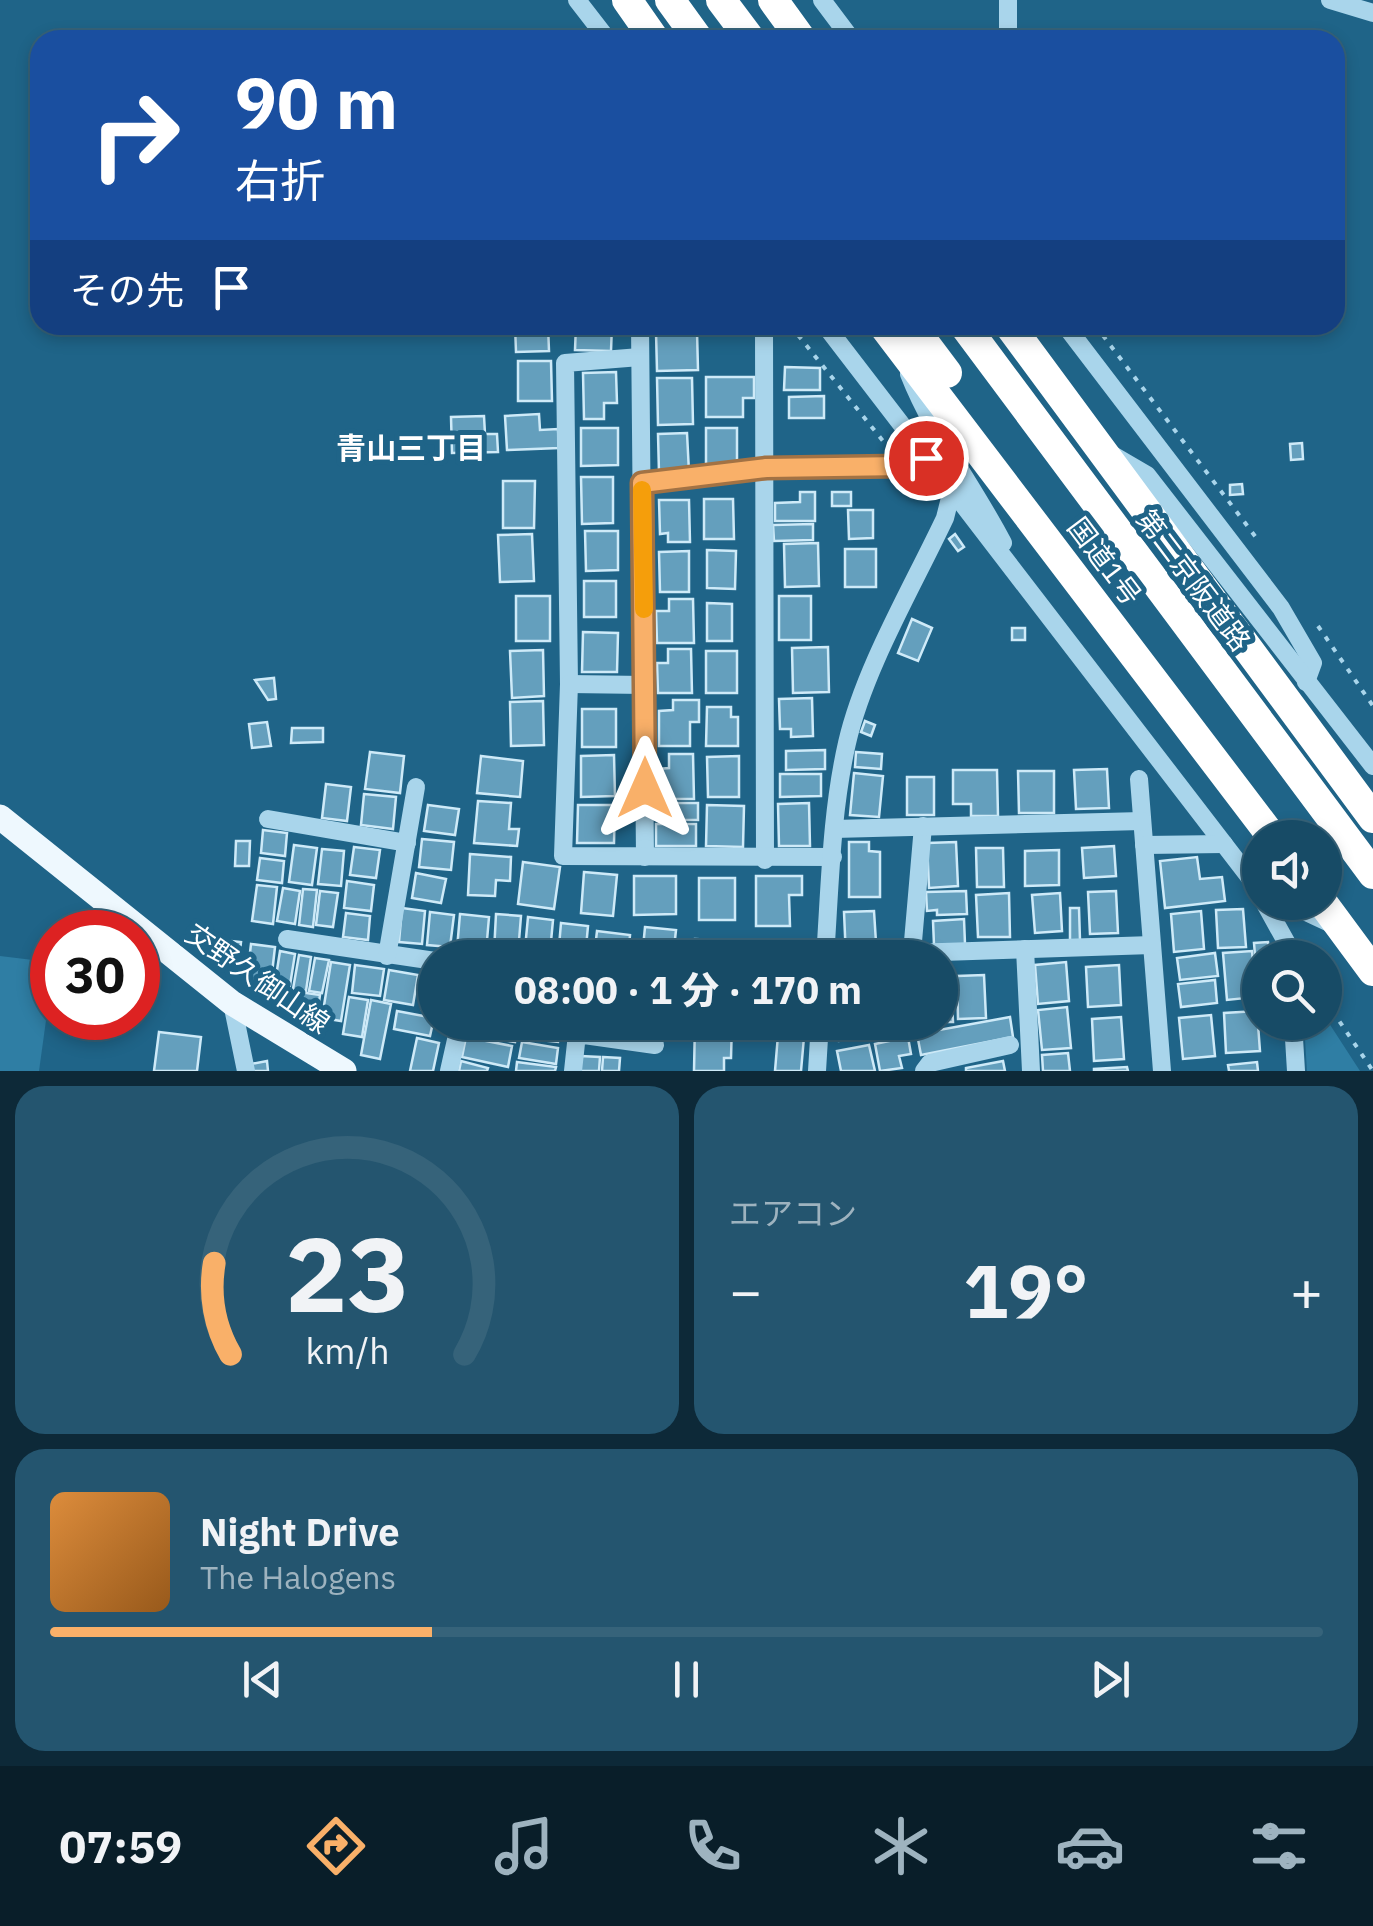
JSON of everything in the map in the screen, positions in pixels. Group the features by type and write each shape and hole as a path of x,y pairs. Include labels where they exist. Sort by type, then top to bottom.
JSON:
{"highway":[{"path":"627,0 647,30"},
{"path":"670,0 692,30"},
{"path":"721,0 744,30"},
{"path":"773,0 795,30"},
{"path":"901,335 1278,820"},
{"name":"国道1号","path":"901,335 1260,820"},
{"name":"第二京阪道路","path":"971,335 1373,874"},
{"path":"1016,335 1373,818"},
{"path":"1342,906 1373,948"},
{"path":"1335,920 1373,972"}],"main road":[{"name":"交野久御山線","path":"0,817 232,1003 344,1071"}],"street":[{"path":"578,0 600,30"},
{"path":"822,0 844,30"},
{"path":"1008,0 1008,30"},
{"path":"1330,0 1373,12"},
{"path":"640,335 645,857"},
{"path":"764,335 765,860"},
{"path":"833,335 1242,869"},
{"path":"899,335 928,422 980,498 1024,584"},
{"path":"1074,335 1280,608 1313,662 1306,682"},
{"path":"640,358 566,363 570,684 562,856 765,860 832,857"},
{"path":"1098,447 1147,475 1373,766"},
{"path":"642,483 766,468 903,466 926,458"},
{"path":"826,940 834,829 846,744 859,704 945,518 952,490"},
{"path":"570,684 645,685"},
{"path":"1139,779 1162,1071"},
{"path":"386,956 416,787"},
{"path":"268,819 406,842"},
{"path":"834,829 1142,821"},
{"path":"923,826 912,953 1152,945"},
{"path":"1144,845 1224,844"},
{"path":"1323,920 1342,929"},
{"path":"288,939 418,959"},
{"path":"1025,949 1031,1071"},
{"path":"232,1003 246,1071"},
{"path":"573,1071 577,1034 655,1046"},
{"path":"449,1071 456,1040"},
{"path":"816,1071 819,1040"},
{"path":"1294,1040 1296,1071"},
{"path":"924,1071 930,1063 1010,1045"}],"path":[{"path":"1342,1025 1373,1071"}],"shaded area":[{"path":"0,956 30,960 30,1040 43,1040 39,1071 0,1071"},
{"path":"1305,1040 1340,1040 1360,1071 1307,1071"}],"building":[{"path":"515,335 548,335 549,351 516,352"},
{"path":"576,335 612,335 611,351 575,350"},
{"path":"656,335 697,335 698,370 657,371"},
{"path":"518,361 551,361 552,401 518,401"},
{"path":"785,367 820,368 820,390 784,390"},
{"path":"616,372 617,403 604,403 604,419 584,419 583,373"},
{"path":"706,377 754,377 754,398 743,398 743,417 706,417"},
{"path":"657,378 692,378 693,424 658,425"},
{"path":"824,396 824,418 789,418 789,397"},
{"path":"539,414 540,430 558,429 559,448 507,450 505,416"},
{"path":"484,416 485,434 497,434 498,452 452,453 451,417"},
{"path":"581,428 618,428 618,465 581,466"},
{"path":"706,428 737,428 737,465 706,464"},
{"path":"687,433 689,472 659,473 658,434"},
{"path":"1302,443 1303,459 1291,460 1290,444"},
{"path":"581,477 613,477 613,523 582,524"},
{"path":"503,481 535,481 534,528 503,528"},
{"path":"1242,484 1243,494 1230,495 1230,485"},
{"path":"800,492 815,492 815,521 775,521 775,503 800,502"},
{"path":"832,492 851,492 851,506 832,506"},
{"path":"704,499 733,499 734,539 704,539"},
{"path":"659,500 689,500 690,542 668,542 668,533 660,534"},
{"path":"848,510 873,510 873,538 849,539"},
{"path":"813,524 813,540 774,541 773,525"},
{"path":"585,531 618,531 618,570 586,571"},
{"path":"532,534 534,581 500,582 498,535"},
{"path":"955,534 964,547 958,551 949,539"},
{"path":"818,543 819,586 785,587 784,544"},
{"path":"845,549 876,549 876,587 845,587"},
{"path":"707,550 736,551 735,589 707,588"},
{"path":"689,551 689,592 660,592 659,552"},
{"path":"584,581 616,581 616,617 584,617"},
{"path":"516,596 550,596 550,641 516,641"},
{"path":"779,596 811,596 811,640 779,640"},
{"path":"669,599 693,599 694,643 657,643 656,611 669,611"},
{"path":"707,603 732,604 732,641 707,641"},
{"path":"912,619 932,628 918,661 898,653"},
{"path":"1012,628 1025,628 1025,640 1012,640"},
{"path":"583,632 618,633 617,672 582,672"},
{"path":"828,647 829,692 793,693 792,648"},
{"path":"668,649 691,649 692,693 658,693 657,663 668,663"},
{"path":"543,650 544,696 512,698 510,651"},
{"path":"706,651 737,651 737,693 706,693"},
{"path":"274,678 276,699 268,700 255,680"},
{"path":"812,698 813,736 791,737 791,729 780,729 779,699"},
{"path":"673,700 699,700 699,722 690,722 690,746 659,746 659,711 673,710"},
{"path":"543,701 544,745 511,746 510,702"},
{"path":"707,707 731,707 731,717 738,717 738,746 706,746"},
{"path":"582,709 616,709 616,747 582,747"},
{"path":"865,721 875,725 871,736 861,732"},
{"path":"267,722 271,746 252,748 249,724"},
{"path":"292,728 323,728 323,742 291,743"},
{"path":"825,750 825,769 786,770 786,751"},
{"path":"370,752 404,756 400,793 365,789"},
{"path":"856,752 882,754 881,769 855,767"},
{"path":"669,754 693,754 694,799 658,799 658,769 669,768"},
{"path":"614,755 615,796 581,797 581,756"},
{"path":"481,756 523,761 520,797 477,793"},
{"path":"739,756 739,797 708,797 707,757"},
{"path":"1107,769 1109,808 1076,809 1074,770"},
{"path":"953,770 997,770 998,816 971,816 971,804 953,804"},
{"path":"1018,771 1054,771 1054,813 1019,813"},
{"path":"854,773 883,776 879,817 850,815"},
{"path":"780,774 821,774 821,796 780,797"},
{"path":"907,777 934,777 934,815 907,815"},
{"path":"326,784 351,787 347,821 322,818"},
{"path":"364,794 396,797 393,829 361,825"},
{"path":"478,801 511,803 509,829 519,829 517,846 474,843"},
{"path":"662,803 698,803 698,820 661,820"},
{"path":"809,803 810,846 779,846 778,804"},
{"path":"428,805 459,809 455,835 424,831"},
{"path":"578,805 615,805 614,843 577,843"},
{"path":"707,805 744,806 743,847 706,846"},
{"path":"656,824 696,824 696,846 656,846"},
{"path":"263,830 287,833 285,856 261,853"},
{"path":"422,839 454,842 451,870 419,867"},
{"path":"236,841 250,841 249,866 235,866"},
{"path":"849,842 869,842 869,851 880,852 880,897 849,897"},
{"path":"956,842 958,886 929,888 927,843"},
{"path":"294,845 317,848 312,885 289,882"},
{"path":"1114,846 1116,876 1084,878 1082,848"},
{"path":"354,847 380,850 376,878 350,875"},
{"path":"976,848 1003,848 1004,887 977,887"},
{"path":"322,849 344,851 341,886 318,884"},
{"path":"1059,850 1059,885 1025,886 1025,851"},
{"path":"470,854 511,857 510,881 496,880 495,896 468,895"},
{"path":"1197,857 1200,879 1222,877 1225,901 1165,908 1160,861"},
{"path":"260,858 284,861 282,883 257,880"},
{"path":"523,862 560,867 554,909 518,904"},
{"path":"584,872 617,875 613,916 581,913"},
{"path":"416,873 446,879 441,903 412,898"},
{"path":"634,876 676,876 676,914 634,915"},
{"path":"756,876 802,876 802,895 789,895 790,926 756,926"},
{"path":"699,878 735,878 735,920 699,920"},
{"path":"347,881 374,885 371,911 344,908"},
{"path":"257,885 277,887 273,924 252,921"},
{"path":"283,888 300,891 295,924 277,921"},
{"path":"303,889 317,890 313,927 299,925"},
{"path":"320,891 338,893 333,927 316,925"},
{"path":"966,891 967,914 937,915 937,910 927,911 926,892"},
{"path":"1116,891 1118,933 1090,934 1088,892"},
{"path":"1009,893 1010,937 978,937 976,895"},
{"path":"1060,893 1062,931 1035,933 1032,895"},
{"path":"402,908 425,911 422,940 418,944 399,942"},
{"path":"1070,908 1079,908 1080,940 1070,941"},
{"path":"1242,909 1245,940 1242,940 1242,947 1218,948 1216,910"},
{"path":"874,911 876,940 845,940 844,912"},
{"path":"1201,911 1204,949 1174,952 1171,914"},
{"path":"430,912 454,915 451,940 427,940"},
{"path":"346,913 370,916 368,940 343,937"},
{"path":"460,914 489,917 487,940 458,940"},
{"path":"496,914 521,916 519,940 495,940"},
{"path":"528,917 553,920 551,940 526,940"},
{"path":"964,919 965,944 958,944 958,940 934,940 933,921"},
{"path":"561,923 588,926 587,940 560,940"},
{"path":"645,927 676,930 675,940 644,940"},
{"path":"597,931 630,935 630,940 596,940"},
{"path":"222,940 241,942 238,966 219,964"},
{"path":"251,944 275,947 271,982 247,979"},
{"path":"280,951 295,954 287,1004 272,1002"},
{"path":"1242,952 1242,998 1227,1000 1223,953"},
{"path":"1215,953 1218,976 1180,980 1177,958"},
{"path":"299,955 311,957 306,991 293,989"},
{"path":"315,958 329,960 322,993 309,991"},
{"path":"331,962 350,965 341,1021 322,1018"},
{"path":"1066,962 1069,1001 1038,1004 1035,965"},
{"path":"355,965 384,969 380,996 352,993"},
{"path":"1119,965 1121,1005 1088,1007 1086,967"},
{"path":"389,970 418,975 413,1005 384,1000"},
{"path":"984,975 986,1018 958,1019 958,976"},
{"path":"1215,980 1217,1003 1181,1007 1178,984"},
{"path":"293,991 320,995 317,1016 289,1013"},
{"path":"349,997 368,1000 362,1037 343,1034"},
{"path":"371,1000 391,1004 380,1059 361,1055"},
{"path":"1067,1007 1071,1048 1042,1050 1038,1010"},
{"path":"397,1011 418,1015 418,1034 394,1029"},
{"path":"1242,1012 1242,1040 1259,1040 1260,1051 1226,1053 1224,1013"},
{"path":"1211,1015 1215,1056 1183,1059 1179,1018"},
{"path":"1010,1017 1013,1037 921,1055 918,1040 958,1040 958,1027"},
{"path":"1121,1017 1124,1059 1094,1061 1092,1019"},
{"path":"160,1032 201,1037 197,1071 154,1071"},
{"path":"417,1038 439,1043 433,1071 410,1071"},
{"path":"465,1040 512,1046 508,1067 462,1057"},
{"path":"695,1040 732,1040 731,1058 724,1058 724,1071 694,1071"},
{"path":"778,1040 804,1040 801,1071 775,1071"},
{"path":"909,1040 911,1054 899,1056 902,1068 880,1071 875,1044"},
{"path":"522,1042 558,1048 556,1064 519,1058"},
{"path":"869,1045 875,1071 841,1071 837,1051"},
{"path":"1068,1053 1070,1071 1043,1071 1042,1055"},
{"path":"580,1056 600,1057 599,1071 579,1071"},
{"path":"603,1057 620,1058 619,1071 602,1071"},
{"path":"267,1061 268,1071 252,1071 251,1064"},
{"path":"461,1061 488,1068 459,1071"},
{"path":"1003,1061 1005,1071 966,1071 966,1068"},
{"path":"517,1062 556,1067 555,1071 516,1071"},
{"path":"1257,1062 1258,1071 1229,1071 1228,1065"},
{"path":"1127,1067 1128,1071 1094,1071 1094,1069"}],"slow traffic":[{"path":"642,490 644,609"}],"district":[{"name":"青山三丁目","path":"411,447"}],"route":[{"path":"645,788 642,483 766,468 903,466 926,458"}]}
